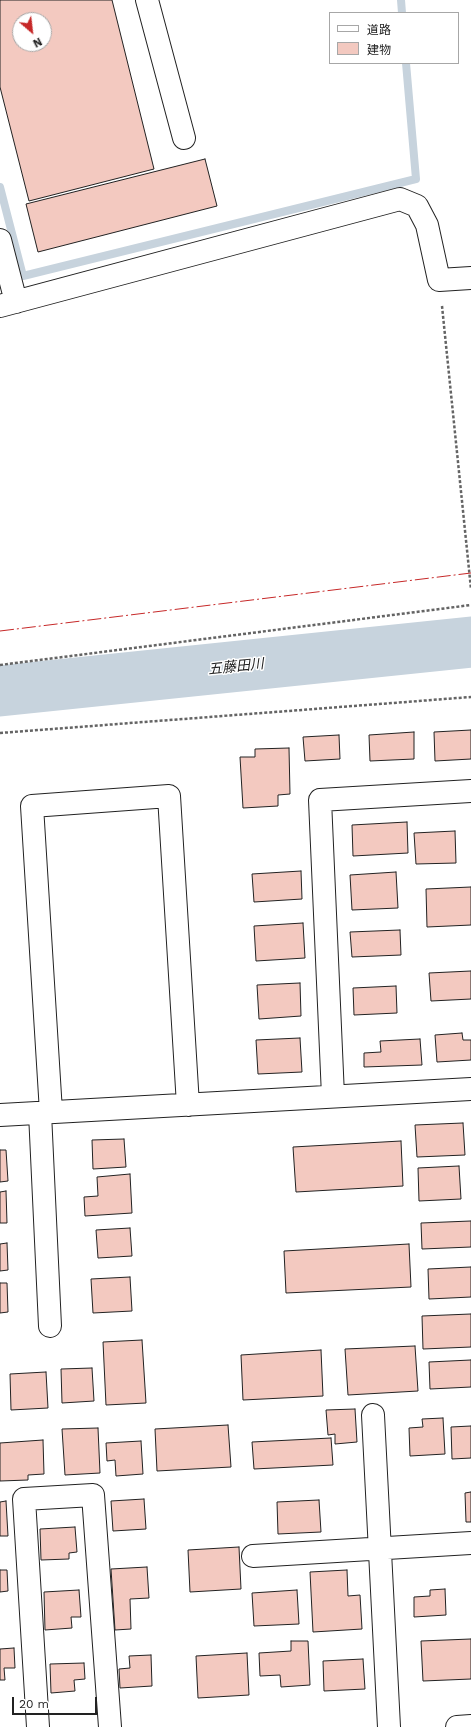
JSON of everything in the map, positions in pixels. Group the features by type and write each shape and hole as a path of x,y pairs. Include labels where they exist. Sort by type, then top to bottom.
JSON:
{"street":[{"path":"147,0 184,138"},
{"path":"0,240 8,304 400,199 417,206 427,225 440,280 471,278"},
{"path":"333,1096 320,800 471,791"},
{"path":"50,1326 46,1113 32,806 169,796 188,1104"},
{"path":"0,1115 471,1089"},
{"path":"372,1415 389,1727"},
{"path":"38,1727 24,1499 93,1495 110,1727"},
{"path":"253,1556 471,1543"},
{"path":"457,1727 471,1726"}],"path":[{"path":"440,280 471,588"},
{"path":"0,665 471,605"},
{"path":"0,733 471,697"}],"building":[{"path":"0,0 112,0 154,169 29,201 0,87"},
{"path":"205,159 217,206 38,252 26,204"},
{"path":"471,730 471,759 435,761 434,732"},
{"path":"414,732 414,759 370,761 369,735"},
{"path":"339,735 340,759 305,761 303,737"},
{"path":"289,748 290,794 278,795 278,806 243,808 240,757 255,757 255,749"},
{"path":"407,822 408,853 353,856 352,825"},
{"path":"455,831 456,863 416,864 414,833"},
{"path":"301,871 302,899 254,902 252,874"},
{"path":"396,872 398,908 352,910 350,875"},
{"path":"471,887 471,925 427,927 426,889"},
{"path":"303,923 305,958 256,961 254,926"},
{"path":"400,930 401,955 352,957 350,932"},
{"path":"471,971 471,999 431,1001 429,973"},
{"path":"300,983 301,1016 259,1019 257,985"},
{"path":"396,986 397,1013 354,1015 353,988"},
{"path":"462,1033 463,1040 471,1040 471,1060 437,1062 435,1035"},
{"path":"300,1038 302,1072 258,1074 256,1040"},
{"path":"420,1039 422,1065 364,1067 364,1053 381,1052 380,1041"},
{"path":"463,1123 465,1155 417,1157 415,1125"},
{"path":"124,1139 126,1167 93,1169 92,1140"},
{"path":"401,1141 403,1186 296,1192 293,1147"},
{"path":"0,1150 6,1150 8,1181 0,1182"},
{"path":"459,1166 461,1199 419,1201 418,1168"},
{"path":"130,1174 132,1213 85,1216 84,1197 98,1196 97,1177"},
{"path":"6,1191 7,1223 0,1223 0,1192"},
{"path":"471,1221 471,1247 422,1249 421,1223"},
{"path":"130,1228 132,1256 98,1258 96,1230"},
{"path":"7,1243 8,1270 0,1271 0,1244"},
{"path":"409,1244 411,1287 286,1293 284,1251"},
{"path":"471,1267 471,1297 429,1299 428,1269"},
{"path":"130,1277 132,1311 93,1313 91,1279"},
{"path":"0,1283 7,1283 8,1312 0,1313"},
{"path":"471,1314 471,1347 423,1349 422,1316"},
{"path":"142,1340 146,1403 106,1405 103,1342"},
{"path":"415,1346 418,1391 348,1395 345,1349"},
{"path":"321,1350 323,1396 243,1400 241,1355"},
{"path":"471,1360 471,1387 430,1389 429,1362"},
{"path":"92,1368 94,1401 62,1403 61,1369"},
{"path":"46,1372 48,1408 11,1410 10,1374"},
{"path":"355,1409 357,1442 335,1444 335,1434 328,1435 326,1410"},
{"path":"443,1418 445,1454 410,1456 409,1428 423,1427 422,1419"},
{"path":"228,1425 231,1467 157,1471 155,1429"},
{"path":"471,1426 471,1458 452,1459 451,1427"},
{"path":"98,1428 100,1473 65,1475 62,1429"},
{"path":"331,1438 333,1465 254,1469 252,1442"},
{"path":"43,1440 44,1474 28,1475 28,1480 0,1481 0,1443"},
{"path":"141,1441 143,1474 116,1476 115,1460 107,1461 106,1443"},
{"path":"471,1492 471,1522 466,1522 465,1493"},
{"path":"144,1499 146,1529 113,1531 111,1501"},
{"path":"319,1500 321,1532 278,1534 277,1502"},
{"path":"6,1501 8,1536 0,1536 0,1502"},
{"path":"75,1527 77,1552 69,1553 69,1559 41,1560 40,1529"},
{"path":"239,1547 241,1589 190,1592 188,1550"},
{"path":"147,1567 149,1598 130,1599 131,1629 115,1630 111,1569"},
{"path":"0,1570 7,1570 8,1591 0,1592"},
{"path":"347,1570 348,1596 360,1595 362,1629 313,1632 310,1572"},
{"path":"445,1589 446,1615 414,1617 414,1597 430,1596 430,1590"},
{"path":"79,1590 81,1617 71,1617 72,1628 45,1630 44,1592"},
{"path":"297,1590 299,1624 254,1626 252,1593"},
{"path":"471,1639 471,1679 423,1681 421,1641"},
{"path":"291,1641 308,1641 310,1685 281,1687 280,1675 260,1676 259,1653 291,1651"},
{"path":"14,1648 15,1668 4,1668 5,1680 0,1680 0,1649"},
{"path":"247,1653 249,1695 198,1698 196,1656"},
{"path":"151,1655 152,1686 120,1688 119,1669 130,1668 129,1656"},
{"path":"363,1659 365,1689 324,1691 323,1661"},
{"path":"84,1663 85,1679 74,1680 75,1691 51,1693 50,1664"}],"waterway":[{"path":"401,0 402,12"},
{"path":"0,187 23,276 416,179 406,64"},
{"name":"五藤田川","path":"0,691 471,642"}],"power":[{"path":"0,631 471,573"}]}
